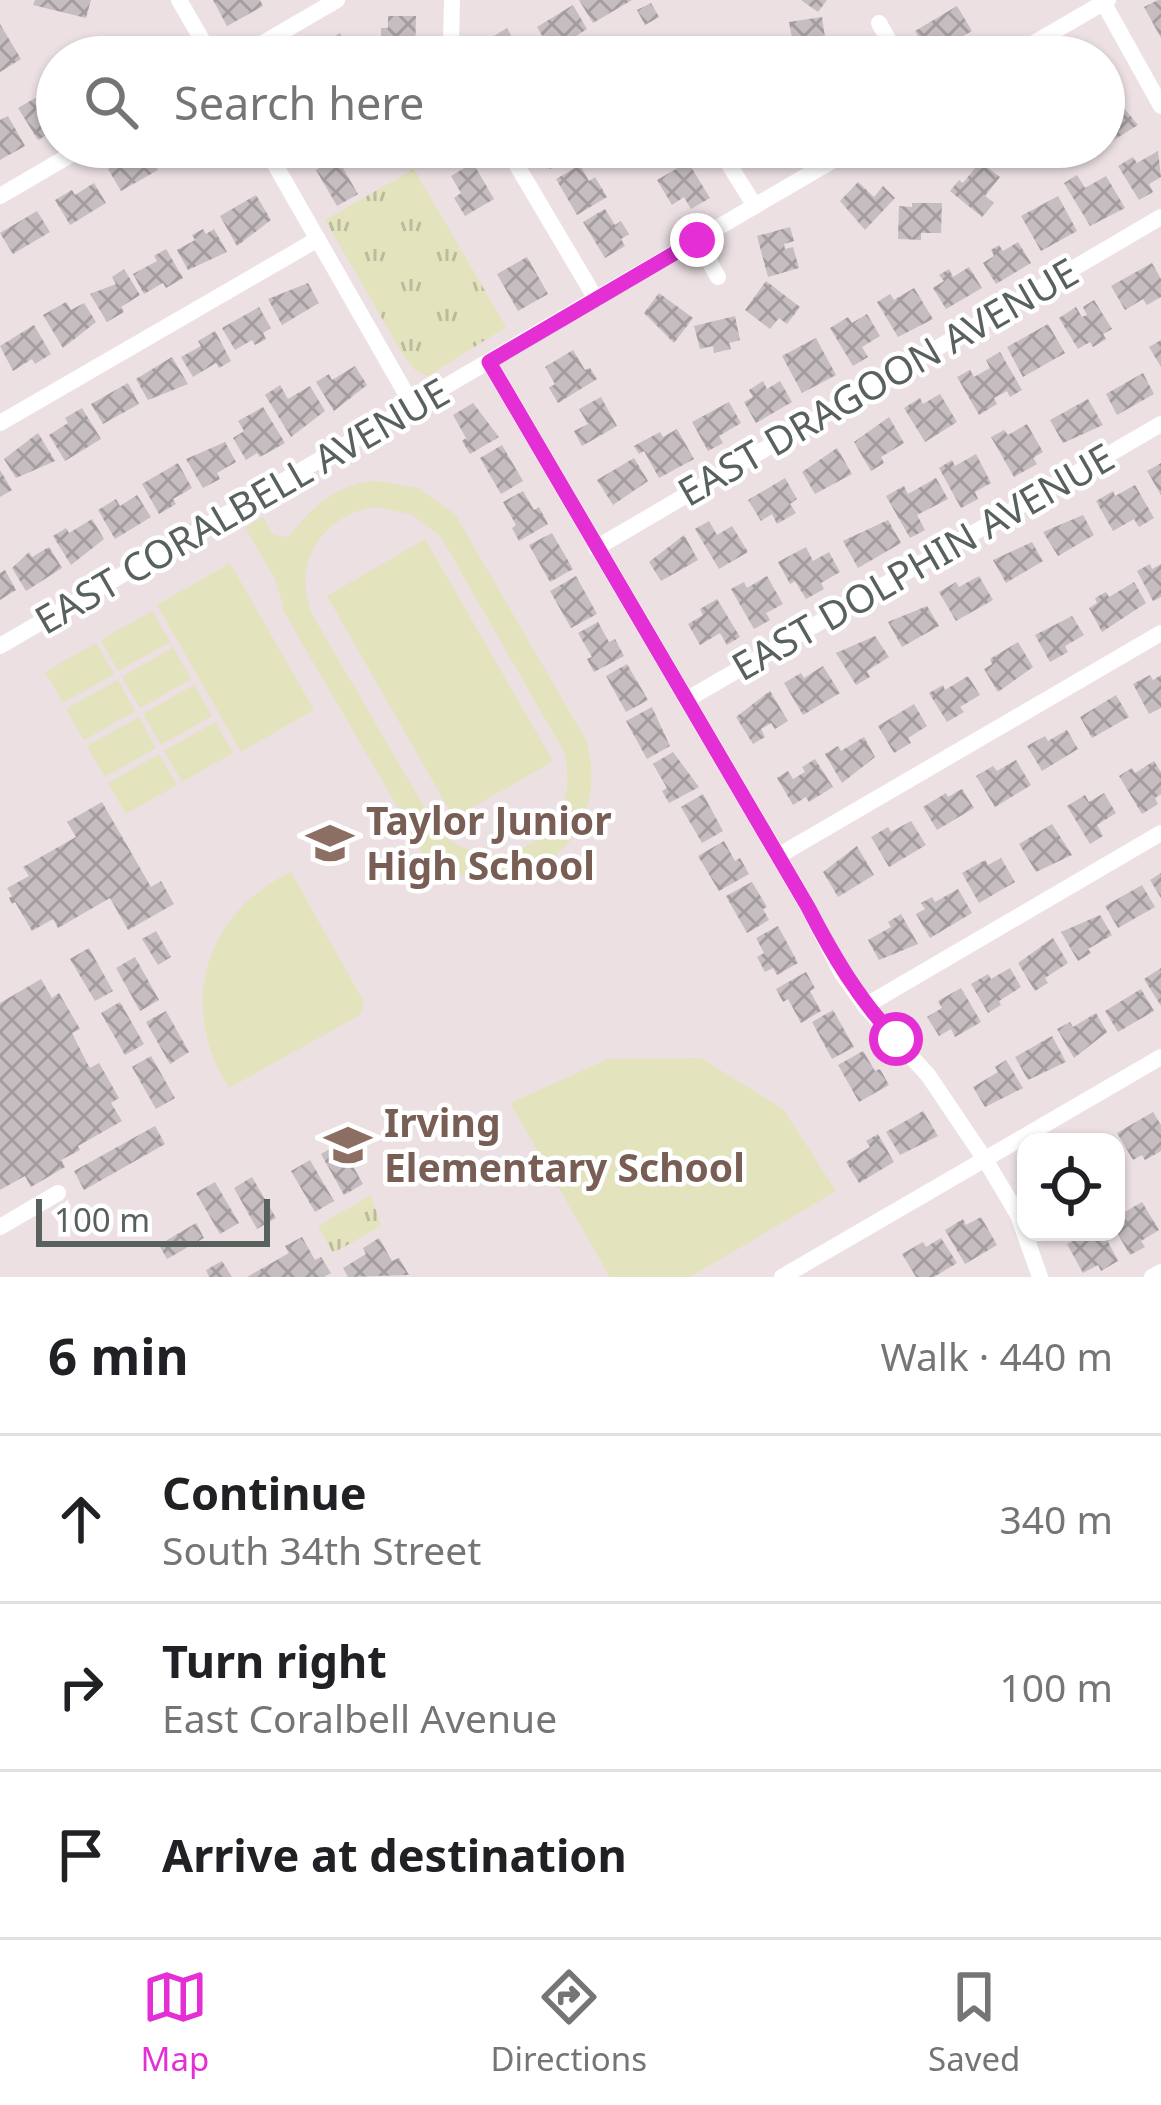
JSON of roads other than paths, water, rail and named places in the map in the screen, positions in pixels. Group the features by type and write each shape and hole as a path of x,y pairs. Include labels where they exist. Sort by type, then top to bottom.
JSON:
{"street":[{"path":"179,0 200,36"},
{"path":"274,36 337,0"},
{"path":"451,36 452,0"},
{"path":"1046,36 1105,1 1124,36"},
{"path":"879,23 886,36"},
{"path":"1125,38 1161,106"},
{"path":"0,196 48,168"},
{"path":"277,168 413,406"},
{"path":"518,168 596,299"},
{"path":"731,168 754,206"},
{"name":"EAST CORALBELL AVENUE","path":"0,646 820,168"},
{"name":"EAST DRAGOON AVENUE","path":"596,548 1161,217"},
{"path":"0,423 318,239"},
{"path":"697,240 718,277"},
{"path":"489,362 842,972 865,1006 928,1075 986,1161 1018,1215 1040,1277"},
{"name":"EAST DOLPHIN AVENUE","path":"686,700 1161,424"},
{"path":"778,856 1161,633"},
{"path":"865,1006 1161,833"},
{"path":"782,1277 1161,1057"},
{"path":"0,1227 58,1193"},
{"path":"1152,1277 1161,1272"}],"place":[{"name":"Taylor Junior High School","path":"330,843"},
{"name":"Irving Elementary School","path":"348,1145"}]}
